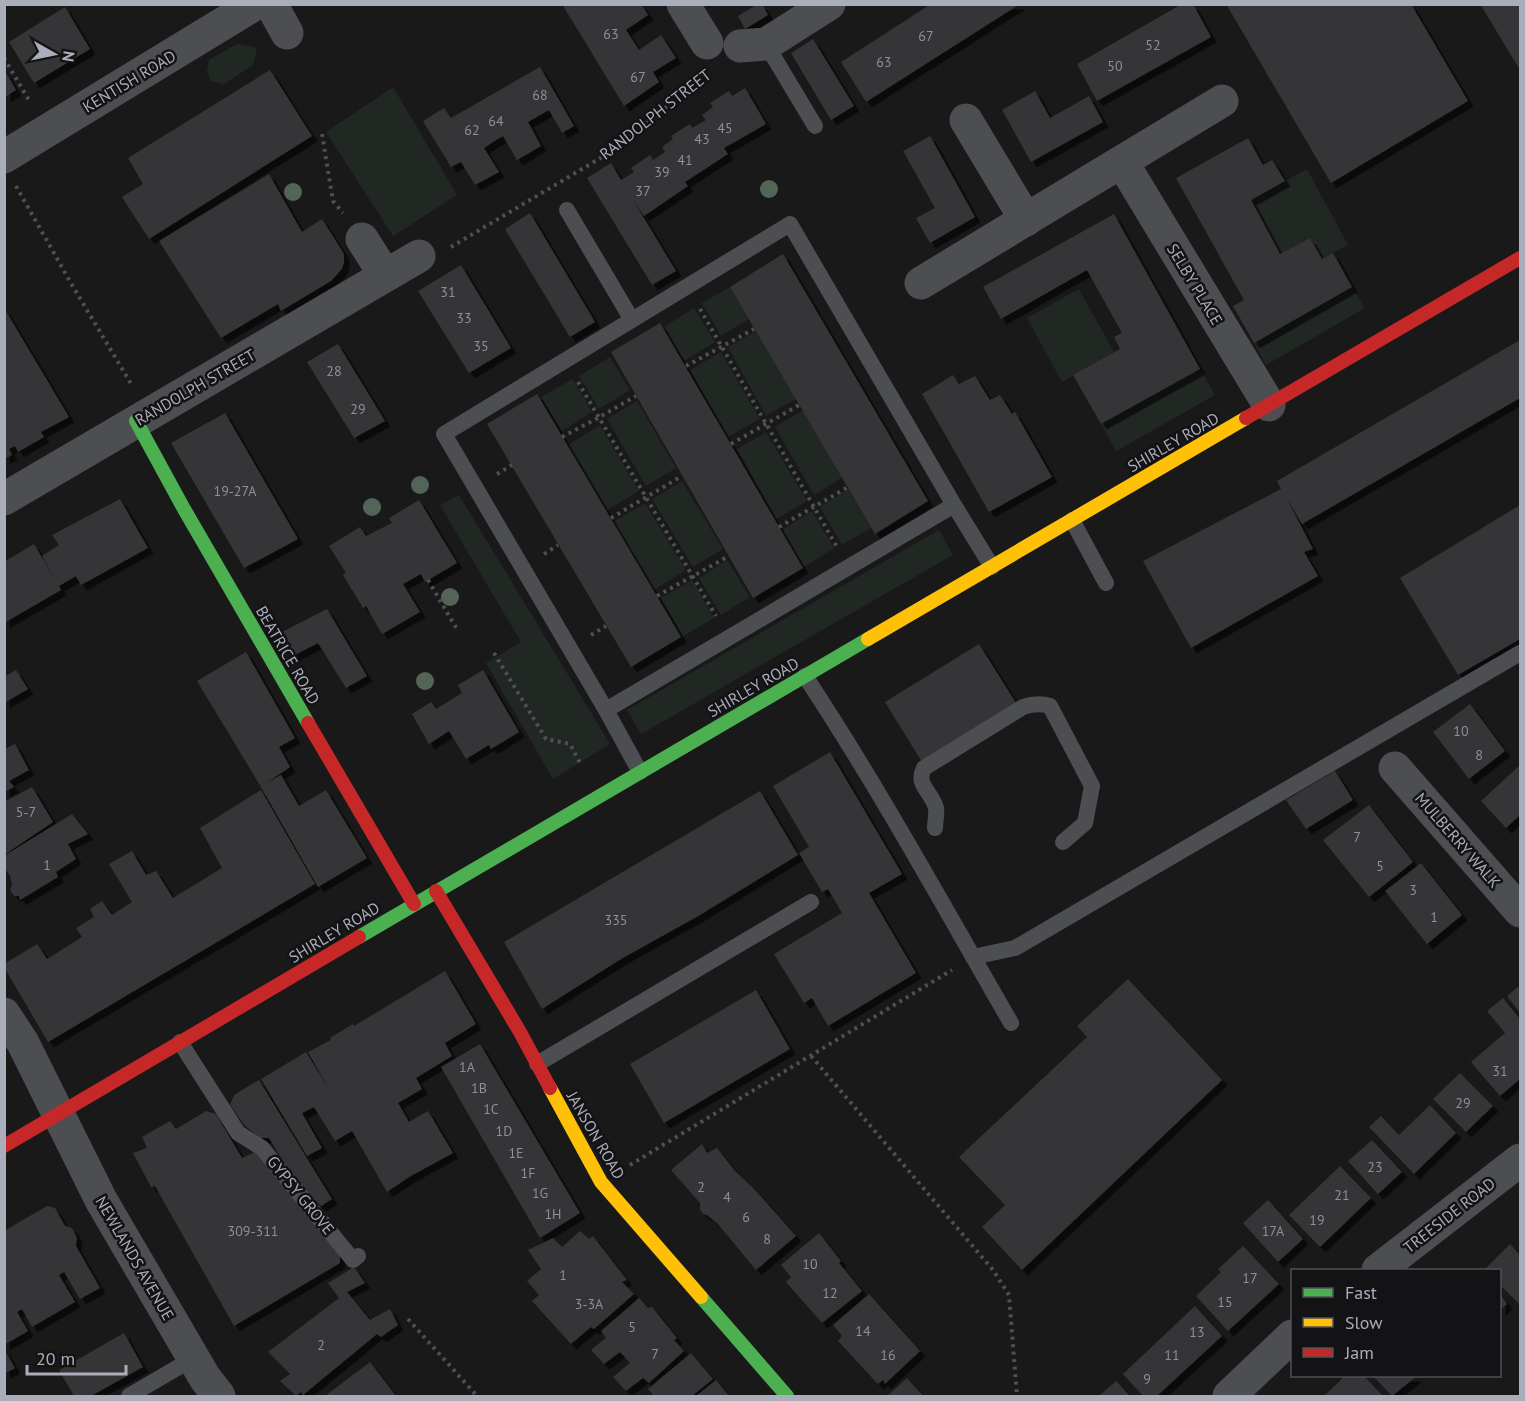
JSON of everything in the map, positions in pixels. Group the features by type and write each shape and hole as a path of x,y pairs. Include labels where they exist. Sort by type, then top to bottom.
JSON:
{"main road":[{"name":"SHIRLEY ROAD","path":"4,1146 436,891 1521,258"},
{"name":"BEATRICE ROAD","path":"143,417 219,570 414,904"},
{"name":"JANSON ROAD","path":"436,891 537,1064 601,1182 788,1396"}],"street":[{"name":"KENTISH ROAD","path":"10,171 47,131 255,4"},
{"path":"271,4 287,33"},
{"path":"683,4 708,43"},
{"path":"753,45 829,5"},
{"path":"921,283 1222,101"},
{"path":"966,120 1026,220"},
{"name":"SELBY PLACE","path":"1122,162 1269,405"},
{"path":"362,239 385,275"},
{"name":"RANDOLPH STREET","path":"4,499 419,256"},
{"name":"MULBERRY WALK","path":"1395,768 1521,911"},
{"name":"NEWLANDS AVENUE","path":"4,1014 23,1043 101,1200 205,1378 219,1396"},
{"name":"TREESIDE ROAD","path":"1379,1269 1521,1160"},
{"path":"1229,1396 1291,1338"}],"lane":[{"path":"753,45 815,126"},
{"path":"567,210 632,320"},
{"path":"640,772 444,434 790,224 992,567"},
{"path":"606,710 954,505"},
{"path":"1072,520 1106,583"},
{"path":"973,957 1015,948 1521,653"},
{"path":"805,676 909,843 1011,1023"},
{"path":"935,828 935,806 920,775 924,768 1023,707 1043,704 1050,706 1092,786 1085,823 1063,842"},
{"path":"537,1064 811,902"},
{"name":"GYPSY GROVE","path":"180,1042 237,1133 262,1148 353,1260 358,1257"},
{"path":"129,1396 194,1358"}],"path":[{"name":"RANDOLPH STREET","path":"419,256 446,251 614,150 753,45"},
{"path":"4,58 47,131"},
{"path":"322,134 333,201 362,239"},
{"path":"10,171 143,417"},
{"path":"687,287 848,567"},
{"path":"686,366 754,329"},
{"path":"566,361 729,637"},
{"path":"562,437 636,396"},
{"path":"731,444 799,405"},
{"path":"611,518 682,476"},
{"path":"779,527 848,488"},
{"path":"657,596 729,556"},
{"path":"428,580 458,631"},
{"path":"494,653 546,739 570,744 580,763"},
{"path":"601,1182 973,957"},
{"path":"812,1056 993,1270 1009,1295 1017,1396"},
{"path":"408,1318 477,1396"}],"shaded area":[{"path":"237,44 257,48 253,65 224,84 211,81 207,71 209,60"},
{"path":"393,87 457,195 393,236 326,132"},
{"path":"1307,169 1348,245 1322,259 1310,238 1280,254 1251,200"},
{"path":"730,287 749,319 721,336 702,303"},
{"path":"1352,287 1365,308 1266,365 1254,343"},
{"path":"1079,289 1114,352 1062,382 1027,318"},
{"path":"694,308 715,342 684,361 664,327"},
{"path":"756,331 796,399 766,416 728,347"},
{"path":"721,352 760,419 728,437 690,370"},
{"path":"610,357 630,390 599,409 579,376"},
{"path":"1200,369 1215,395 1116,451 1101,424"},
{"path":"573,379 592,412 562,431 541,397"},
{"path":"637,401 676,468 646,486 607,419"},
{"path":"803,410 842,478 814,495 775,427"},
{"path":"600,425 639,491 607,510 568,445"},
{"path":"766,432 807,501 776,519 737,449"},
{"path":"682,481 723,549 693,567 652,499"},
{"path":"848,489 871,528 842,545 820,507"},
{"path":"459,495 610,744 553,779 486,663 521,642 440,505"},
{"path":"645,503 686,570 654,590 613,522"},
{"path":"812,511 834,548 804,567 782,530"},
{"path":"939,530 953,555 641,734 627,710"},
{"path":"727,560 750,597 721,615 699,578"},
{"path":"692,580 714,618 683,636 661,598"}],"building":[{"path":"562,4 611,4 612,6 641,4 648,15 626,30 639,50 661,35 676,58 653,72 659,82 624,106"},
{"path":"762,4 768,15 745,29 738,16"},
{"path":"931,4 1020,4 866,102 841,62"},
{"path":"1182,4 1193,4 1211,37 1097,101 1077,64"},
{"path":"1226,4 1411,4 1468,101 1331,183"},
{"path":"1480,4 1520,4 1520,70"},
{"path":"65,7 90,49 34,83 9,42"},
{"path":"813,39 854,106 831,120 791,53"},
{"path":"540,67 574,126 562,133 549,110 528,122 541,146 517,160 503,136 484,148 499,172 475,185 461,162 451,167 423,121 444,108 451,118"},
{"path":"270,70 312,136 149,239 122,197 143,184 128,158"},
{"path":"5,71 16,90 5,97"},
{"path":"745,88 766,124 724,148 728,154 685,182 688,186 644,216 633,200 676,271 652,285 587,178 611,163 621,180 634,172 631,168 650,155 653,160 665,152 662,147 673,139 671,136 690,124 692,128 706,120 702,115 713,107 710,103 729,91 732,96"},
{"path":"1035,91 1050,118 1089,96 1103,122 1031,162 1002,110"},
{"path":"930,136 975,217 930,243 916,218 935,208 903,151"},
{"path":"1248,138 1263,165 1272,160 1285,181 1251,200 1280,254 1310,238 1322,259 1333,253 1352,287 1254,343 1233,306 1244,300 1176,178"},
{"path":"269,174 302,232 322,219 344,254 342,269 331,281 281,311 278,304 221,338 159,241"},
{"path":"530,213 595,322 570,337 505,229"},
{"path":"1114,214 1200,369 1101,424 1073,375 1120,349 1114,337 1122,333 1087,270 1001,319 983,287"},
{"path":"783,254 928,501 875,534 730,287"},
{"path":"461,265 511,348 469,373 418,291"},
{"path":"4,308 69,417 41,432 44,437 18,452 15,446 9,449 12,455 4,459"},
{"path":"660,323 803,568 753,598 611,352"},
{"path":"1520,340 1520,398 1302,524 1286,497 1313,549 1304,552 1318,576 1191,648 1143,561 1281,489 1277,481"},
{"path":"338,344 385,421 354,438 307,362"},
{"path":"953,375 959,384 975,376 990,400 1000,395 1012,414 1015,412 1052,477 989,512 922,394"},
{"path":"537,394 681,637 631,667 487,424"},
{"path":"225,413 298,539 244,568 171,443"},
{"path":"120,499 148,548 81,585 76,576 59,586 61,590 4,623 4,562 34,544 56,581 42,556 59,545 52,535"},
{"path":"419,500 457,563 425,582 421,574 403,584 420,612 382,634 366,606 363,608 343,575 346,573 329,546 360,527 366,536 392,523 389,518"},
{"path":"1520,505 1520,639 1458,675 1400,578"},
{"path":"327,609 367,676 346,688 318,643 291,657 278,634"},
{"path":"979,644 1016,703 922,762 885,702"},
{"path":"246,652 295,738 279,747 290,767 265,784 281,775 299,806 326,790 367,858 318,887 197,681"},
{"path":"16,670 28,689 4,703 4,677"},
{"path":"483,670 519,732 491,749 489,745 466,759 449,731 429,744 412,714 431,702 436,709 462,693 458,685"},
{"path":"1470,704 1505,751 1469,779 1433,732"},
{"path":"15,744 29,770 9,781 14,787 4,792 4,749"},
{"path":"830,752 902,874 869,893 916,973 828,1026 812,998 804,1003 774,954 842,913 828,889 822,892 799,853 809,847 773,786"},
{"path":"1519,766 1520,815 1506,828 1481,801"},
{"path":"1335,771 1353,800 1306,829 1286,800"},
{"path":"32,787 53,822 4,855 4,802"},
{"path":"261,790 315,884 48,1042 4,964 37,944 47,959 82,937 76,928 94,917 90,909 102,901 112,915 132,902 109,864 132,851 146,875 156,871 173,898 222,868 200,828"},
{"path":"760,791 798,855 700,915 621,959 542,1009 504,942"},
{"path":"1369,805 1413,862 1369,897 1323,840"},
{"path":"72,814 88,834 68,844 76,859 56,872 58,877 20,900 19,896 14,896 10,890 12,885 10,876 7,871 4,873 4,856"},
{"path":"1421,863 1462,915 1427,944 1385,891"},
{"path":"445,971 476,1024 445,1043 452,1056 416,1078 422,1089 398,1103 409,1122 428,1111 453,1153 387,1192 352,1131 335,1141 314,1107 302,1113 322,1148 307,1156 261,1079 306,1052 329,1089 308,1052"},
{"path":"1128,979 1222,1080 1022,1270 982,1227 1005,1205 959,1157 1087,1037 1077,1026"},
{"path":"1518,987 1520,990 1520,1013 1507,996"},
{"path":"756,990 790,1049 664,1123 630,1064"},
{"path":"1503,998 1520,1019 1520,1079 1500,1096 1471,1062 1505,1033 1487,1011"},
{"path":"480,1044 580,1213 540,1238 441,1067"},
{"path":"1460,1073 1493,1106 1466,1132 1433,1099"},
{"path":"259,1080 332,1199 321,1206 288,1169 269,1138 260,1138 245,1126 230,1105 234,1095"},
{"path":"1430,1105 1456,1133 1414,1174 1369,1127 1381,1116 1399,1135"},
{"path":"206,1111 216,1114 242,1158 257,1151 340,1249 340,1263 234,1326 155,1186 151,1187 133,1153 147,1148 142,1137 170,1121 176,1129"},
{"path":"1372,1140 1402,1172 1378,1194 1348,1161"},
{"path":"702,1144 707,1153 717,1148 735,1171 796,1236 756,1270 718,1224 703,1214 700,1210 700,1203 671,1170"},
{"path":"1340,1166 1371,1198 1320,1247 1289,1215"},
{"path":"1268,1200 1303,1239 1278,1262 1243,1223"},
{"path":"47,1206 55,1208 65,1226 72,1228 77,1238 76,1246 100,1288 80,1299 64,1272 59,1275 75,1302 32,1327 22,1309 17,1312 28,1331 4,1345 4,1231"},
{"path":"580,1231 589,1239 593,1236 627,1280 622,1282 634,1294 594,1329 591,1327 571,1344 532,1301 539,1295 527,1281 541,1269 528,1250 553,1238 562,1247"},
{"path":"819,1233 841,1261 839,1263 862,1291 822,1323 786,1282 791,1277 781,1265"},
{"path":"1510,1244 1520,1255 1519,1304 1501,1286 1501,1269 1485,1269"},
{"path":"1243,1246 1279,1284 1228,1331 1196,1296 1221,1272 1218,1269"},
{"path":"354,1267 365,1283 347,1292 370,1320 390,1309 398,1325 381,1337 377,1334 303,1395 301,1392 296,1396 280,1381 290,1374 268,1352 339,1298 328,1283"},
{"path":"869,1294 920,1351 885,1384 883,1380 878,1384 838,1341 842,1336 833,1325"},
{"path":"1501,1295 1507,1304 1501,1309"},
{"path":"639,1298 648,1308 652,1307 677,1338 674,1340 684,1351 649,1383 643,1378 626,1391 613,1377 630,1363 620,1352 604,1364 591,1350 606,1338 601,1331"},
{"path":"1195,1306 1222,1336 1157,1396 1143,1396 1123,1374"},
{"path":"124,1333 143,1367 91,1396 74,1396 59,1370"},
{"path":"4,1349 15,1368 4,1374"},
{"path":"691,1353 713,1379 692,1396 652,1396 648,1389"},
{"path":"370,1362 396,1396 325,1396"},
{"path":"1344,1377 1365,1377 1383,1396 1324,1396"},
{"path":"1374,1377 1416,1377 1392,1396"},
{"path":"907,1378 923,1396 887,1396"},
{"path":"716,1380 729,1396 696,1396"},
{"path":"1116,1381 1130,1396 1099,1396"}],"traffic: fast":[{"path":"136,421 184,509 308,723"},
{"path":"359,937 868,639"},
{"path":"701,1297 787,1396"}],"traffic: slow":[{"path":"868,639 1246,418"},
{"path":"550,1088 601,1182 701,1297"}],"traffic: jam":[{"path":"1246,418 1520,258"},
{"path":"308,723 414,904"},
{"path":"436,891 520,1032 550,1088"},
{"path":"4,1146 359,937"}]}
